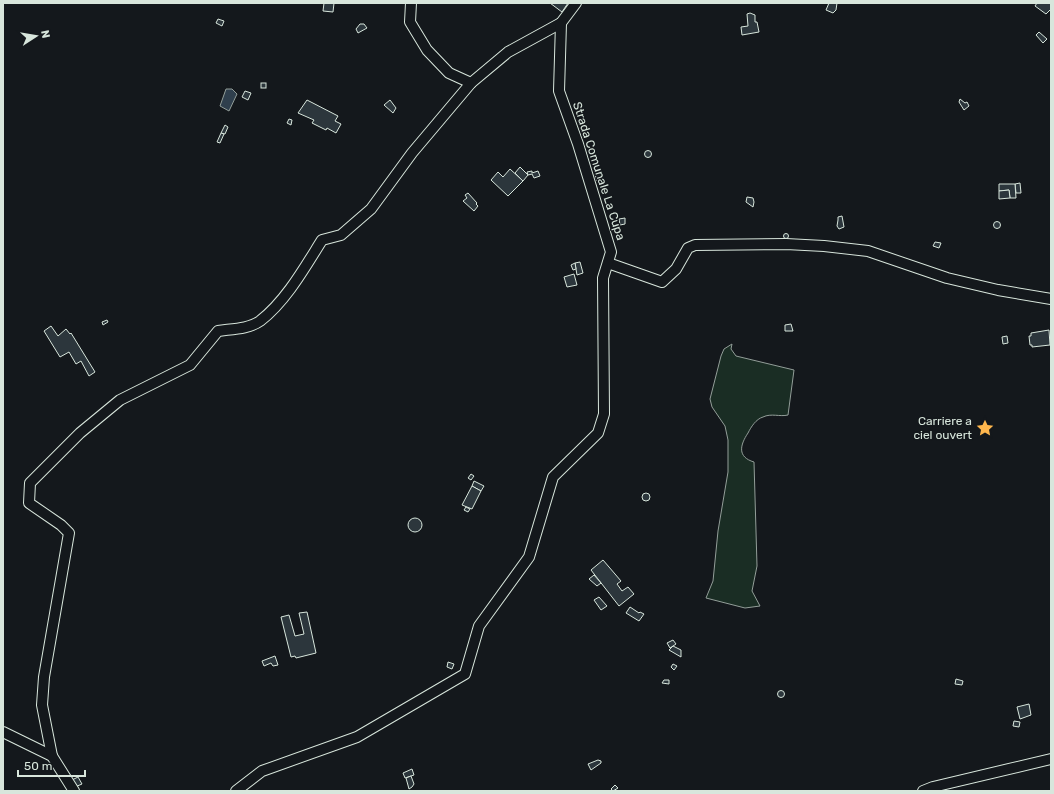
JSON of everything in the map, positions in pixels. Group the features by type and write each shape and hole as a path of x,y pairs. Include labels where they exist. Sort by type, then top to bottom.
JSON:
{"street":[{"path":"411,3 410,22 427,50 449,73 471,83"},
{"path":"74,791 52,756 42,705 44,677 69,533 61,525 29,503 30,483 80,433 120,400 190,365 218,331 240,328 259,321 291,288 322,240 341,235 371,209 412,153 471,83 508,52 561,23 576,3"},
{"name":"Strada Comunale La Cupa","path":"236,791 262,771 357,737 465,674 479,626 529,557 552,477 598,433 604,414 603,278 611,252 578,144 559,91 561,23"},
{"path":"608,263 662,282 676,269 688,248 695,245 747,243 824,246 868,251 946,278 1051,300"},
{"path":"3,732 52,756"},
{"path":"923,791 933,787 1051,759"}],"green space":[{"path":"732,344 731,349 736,356 794,370 788,415 769,415 758,420 745,437 742,446 745,457 754,462 757,566 752,591 760,606 745,608 706,598 713,581 718,531 728,472 728,440 725,426 712,407 710,399 721,356 724,349"}],"water":[{"path":"226,89 232,89 237,94 229,111 220,106"}],"building":[{"path":"324,3 334,3 333,12 323,11"},
{"path":"550,3 568,3 562,12"},
{"path":"829,3 837,3 836,10 833,13 826,10"},
{"path":"1037,3 1051,3 1051,9 1046,14 1035,6"},
{"path":"750,13 755,15 755,22 757,22 759,32 742,35 741,27 748,26 747,14"},
{"path":"218,19 224,21 222,26 216,23"},
{"path":"360,24 364,24 367,28 358,33 356,29"},
{"path":"1039,32 1047,39 1043,43 1036,35"},
{"path":"261,83 266,83 266,88 261,88"},
{"path":"245,91 251,93 248,100 242,97"},
{"path":"960,99 965,103 967,102 969,106 964,110 959,102"},
{"path":"307,100 338,116 335,121 341,124 336,133 312,123 314,120 298,113"},
{"path":"390,100 396,108 393,113 384,105"},
{"path":"289,119 292,120 291,125 287,123"},
{"path":"225,125 228,127 225,134 221,133"},
{"path":"221,133 224,134 220,143 217,142"},
{"path":"648,151 651,154 648,157 645,154"},
{"path":"520,167 528,175 523,181 515,173"},
{"path":"510,169 523,181 508,196 491,180 498,172 503,177"},
{"path":"532,171 532,173 538,171 540,176 534,178 532,174 528,175 527,172"},
{"path":"601,172 603,179 597,181 595,174"},
{"path":"1020,183 1021,193 1016,193 1015,184"},
{"path":"999,184 1015,184 1016,198 1010,198 1009,190 999,191"},
{"path":"1009,190 1010,198 999,199 999,191"},
{"path":"468,193 478,206 474,211 463,201 467,198 465,195"},
{"path":"747,197 753,198 753,207 746,202"},
{"path":"842,216 844,227 839,229 837,226 838,217"},
{"path":"625,218 625,224 620,225 619,219"},
{"path":"997,222 1000,225 997,228 994,225"},
{"path":"786,233 789,236 786,239 783,236"},
{"path":"935,242 941,243 939,248 933,246"},
{"path":"580,262 583,273 577,275 575,263"},
{"path":"575,263 576,269 573,270 571,265"},
{"path":"574,274 577,285 567,287 564,277"},
{"path":"107,320 108,322 103,325 102,322"},
{"path":"791,324 793,331 785,331 785,325"},
{"path":"51,326 58,336 66,329 70,334 71,333 95,372 89,376 81,361 76,364 69,352 60,357 44,331"},
{"path":"1049,330 1050,345 1032,347 1032,345 1030,345 1029,336 1031,336 1031,333"},
{"path":"1007,336 1008,343 1003,344 1002,337"},
{"path":"471,474 474,476 471,480 468,478"},
{"path":"474,481 484,486 481,491 472,486"},
{"path":"472,486 481,491 472,509 462,505"},
{"path":"644,493 648,493 650,497 648,501 644,501 642,499 642,495"},
{"path":"466,507 470,509 468,512 464,510"},
{"path":"412,518 418,518 422,522 422,528 418,532 412,532 408,528 408,522"},
{"path":"603,560 621,581 617,584 622,591 628,587 634,594 619,606 591,570"},
{"path":"594,575 601,583 597,586 589,579"},
{"path":"599,597 607,606 601,610 594,600"},
{"path":"630,607 639,613 644,614 639,621 626,613"},
{"path":"307,612 316,653 296,658 295,656 291,657 281,617 289,615 295,636 304,634 299,613"},
{"path":"673,640 676,644 670,648 667,643"},
{"path":"673,646 681,650 681,657 669,650"},
{"path":"275,656 278,665 273,666 271,663 264,666 262,661"},
{"path":"448,662 454,664 452,669 447,667"},
{"path":"673,664 677,666 674,670 671,667"},
{"path":"956,679 963,681 962,685 955,684"},
{"path":"664,680 669,680 669,684 662,683"},
{"path":"781,691 784,694 781,697 778,694"},
{"path":"1029,704 1031,715 1020,719 1017,707"},
{"path":"1014,721 1020,722 1019,727 1013,726"},
{"path":"598,760 601,761 601,763 591,770 588,764"},
{"path":"412,769 414,775 405,778 403,773"},
{"path":"411,776 414,784 409,789 406,778"},
{"path":"78,777 82,784 75,787 72,780"},
{"path":"615,785 618,788 613,791 611,789"}],"place":[{"name":"Carriere a ciel ouvert","path":"985,428"}]}
